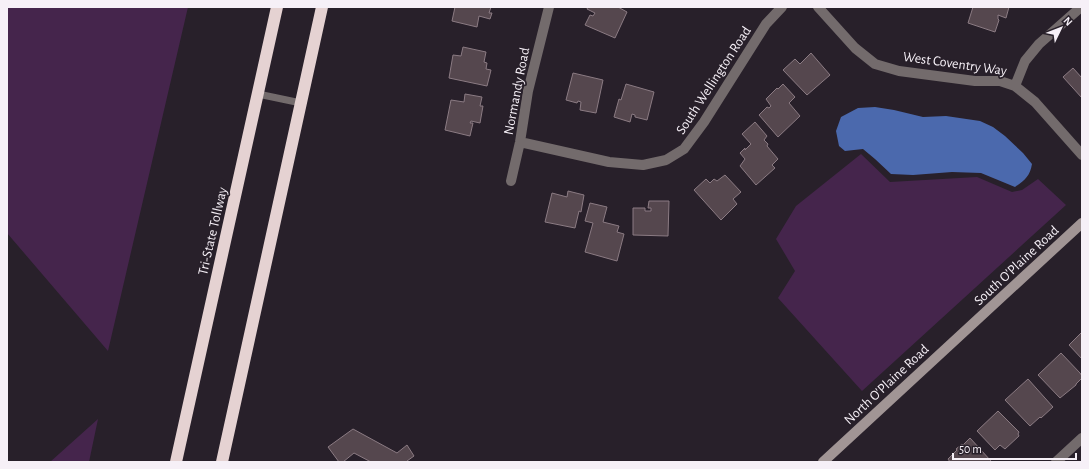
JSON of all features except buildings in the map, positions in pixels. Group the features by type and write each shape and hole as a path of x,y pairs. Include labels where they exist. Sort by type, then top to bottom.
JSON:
{"highway":[{"name":"Tri-State Tollway","path":"176,462 277,7"},
{"path":"222,462 322,7"}],"main road":[{"name":"South O'Plaine Road","path":"968,328 1082,223"},
{"name":"North O'Plaine Road","path":"823,462 968,328"}],"street":[{"name":"Normandy Road","path":"511,181 520,142 528,91 549,7"},
{"name":"South Wellington Road","path":"520,142 608,162 643,165 666,160 684,149 704,122 766,24 782,7"},
{"name":"West Coventry Way","path":"818,7 855,48 875,64 899,71 976,81 1000,81 1015,86 1035,102 1082,155"},
{"path":"1015,86 1025,61 1039,44 1081,7"},
{"path":"1056,462 1082,438"}],"lane":[{"path":"258,94 301,103"}],"shaded area":[{"path":"7,7 188,7 108,351 7,233"},
{"path":"861,154 890,182 977,177 1012,192 1022,190 1038,179 1066,205 862,391 778,298 795,271 776,239 796,206"},
{"path":"98,419 89,462 50,462"}],"water":[{"path":"875,107 923,117 946,116 980,121 993,127 1023,153 1032,164 1030,172 1024,180 1015,187 981,173 952,172 913,175 891,174 863,149 845,151 839,146 836,131 841,117 858,108"}]}
